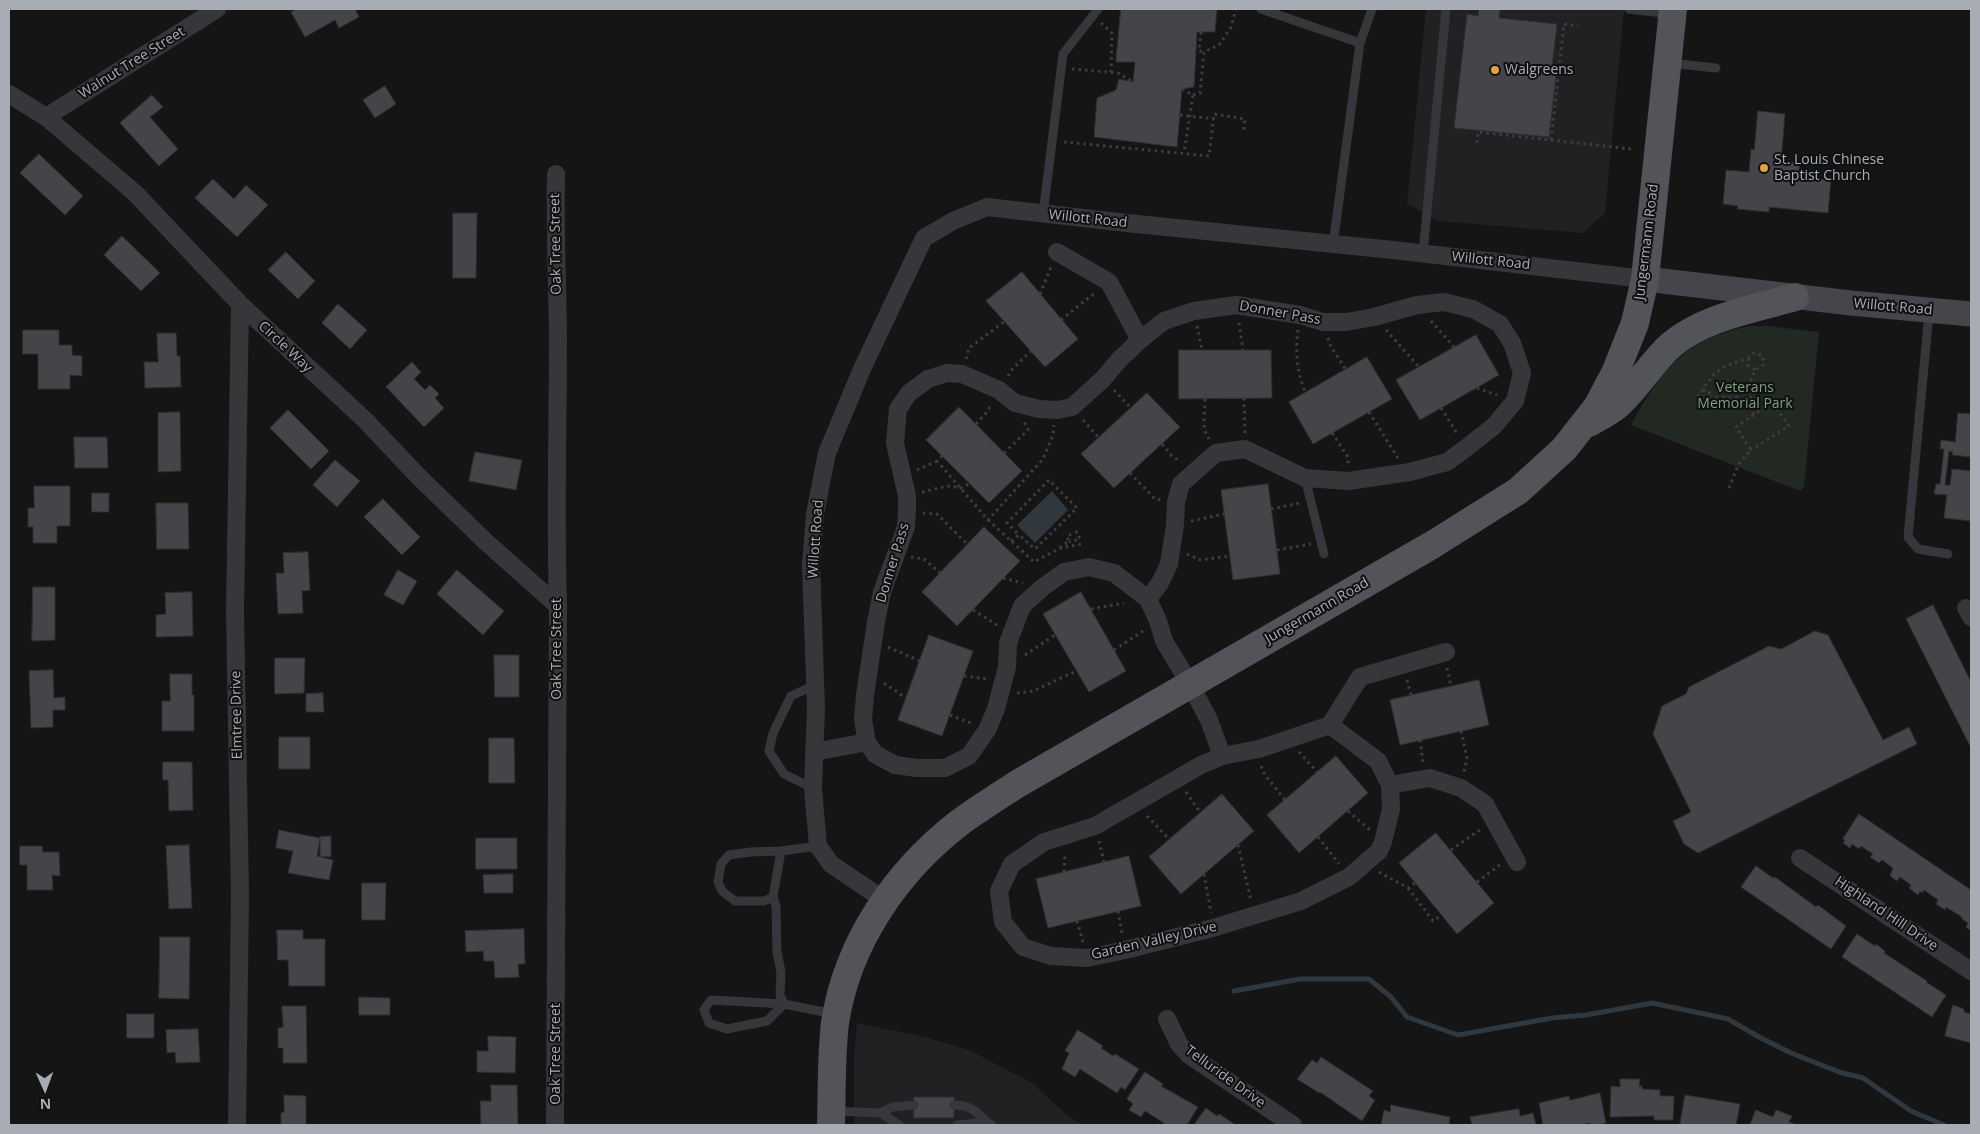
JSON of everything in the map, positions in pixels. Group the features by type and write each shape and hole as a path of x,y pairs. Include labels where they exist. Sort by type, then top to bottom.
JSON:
{"main road":[{"name":"Jungermann Road","path":"831,1118 832,1056 837,1014 846,979 864,936 884,900 911,866 958,824 1019,783 1432,545 1518,491 1564,449 1597,407 1616,371 1635,323 1645,279 1672,11"},
{"name":"Willott Road","path":"1645,279 1795,297 1971,314"},
{"path":"1579,429 1620,404 1662,355 1686,334 1722,319 1795,297"}],"street":[{"name":"Walnut Tree Street","path":"46,116 217,9"},
{"name":"Circle Way","path":"9,94 46,116 135,194 240,304 365,420 419,477 480,536 558,606"},
{"name":"Oak Tree Street","path":"555,1125 558,606 555,530 558,332 555,241 556,174"},
{"name":"Willott Road","path":"818,846 813,788 815,685 811,565 815,514 828,453 862,369 924,238 953,221 987,207 1332,245 1423,253 1645,279"},
{"path":"1056,252 1109,282 1140,340"},
{"name":"Donner Pass","path":"867,742 863,720 873,640 882,592 906,527 907,504 895,443 898,409 909,393 928,379 947,373 962,374 999,390 1016,403 1039,409 1064,409 1103,380 1119,360 1164,320 1194,311 1236,304 1300,315 1323,322 1346,322 1374,317 1417,305 1444,302 1473,308 1500,324 1512,343 1522,373 1515,401 1494,426 1448,462 1410,472 1348,482 1305,478 1245,449"},
{"name":"Elmtree Drive","path":"237,1125 240,895 235,611 240,304"},
{"path":"1148,599 1160,583 1169,564 1175,525 1176,502 1181,484 1216,453 1245,449"},
{"path":"814,752 867,742 875,754 895,765 917,768 945,768 969,756 987,730 1003,681 1008,643 1022,606 1064,572 1089,567 1114,572 1148,599 1158,620 1164,642 1190,684 1209,720 1222,756"},
{"path":"1330,725 1360,676 1446,652"},
{"name":"Garden Valley Drive","path":"1330,725 1378,761 1390,784 1391,809 1384,842 1379,851 1349,877 1301,901 1213,928 1087,958 1051,956 1022,946 1003,922 999,890 1012,864 1044,842 1095,826 1136,804 1176,778 1222,756 1287,740 1330,725"},
{"path":"1390,784 1430,778 1461,788 1485,804 1515,859"},
{"path":"818,846 831,864 884,900"},
{"name":"Highland Hill Drive","path":"1800,858 1971,971"},
{"name":"Telluride Drive","path":"1167,1020 1179,1044 1188,1055 1293,1125"}],"lane":[{"path":"1261,9 1360,43"},
{"path":"1332,245 1360,43 1372,9"},
{"path":"1423,253 1446,9"},
{"path":"1629,9 1672,11"},
{"path":"1043,214 1063,54 1095,12"},
{"path":"1667,63 1716,68"},
{"path":"1929,310 1908,537 1918,549 1948,554"},
{"path":"1305,478 1324,554"},
{"path":"813,788 784,774 769,751 772,732 791,696 815,685"},
{"path":"773,897 764,901 735,901 722,890 718,882 721,864 729,855 750,852 781,852 818,846"},
{"path":"781,852 773,897 776,906 777,952 781,972 780,996 784,1004"},
{"path":"784,1004 767,1021 727,1029 710,1023 704,1010 711,1000 784,1004 837,1014"},
{"path":"831,1118 881,1113 892,1107 914,1105"},
{"path":"954,1106 964,1105 974,1109 990,1124"},
{"path":"881,1113 896,1124"},
{"path":"957,1125 990,1124"}],"path":[{"path":"1200,32 1199,51 1204,52 1219,45 1231,27 1236,9"},
{"path":"1095,12 1112,33 1111,72"},
{"path":"1551,140 1564,24 1578,26"},
{"path":"1182,89 1193,95 1200,93 1204,52"},
{"path":"1061,69 1118,73 1133,82"},
{"path":"1184,153 1193,95"},
{"path":"1052,140 1209,156 1214,114 1245,119 1244,130"},
{"path":"1180,115 1214,119"},
{"path":"1477,143 1478,132 1632,149"},
{"path":"1040,294 1056,252"},
{"path":"1061,320 1109,282"},
{"path":"1236,304 1243,350"},
{"path":"1417,305 1454,347"},
{"path":"1194,311 1202,350"},
{"path":"1300,315 1296,338 1300,381 1306,393"},
{"path":"1374,317 1419,367"},
{"path":"962,374 969,348 1005,321"},
{"path":"1323,322 1331,348 1346,370"},
{"path":"976,424 986,414 1013,368 1031,351"},
{"path":"1736,398 1710,397 1703,403 1697,397 1710,378 1723,368 1749,358 1754,353 1762,356 1763,365 1755,370 1747,390 1751,398 1747,404"},
{"path":"1749,358 1748,365 1755,370"},
{"path":"1103,380 1131,408"},
{"path":"1703,390 1709,392 1710,397"},
{"path":"1736,398 1740,390 1747,390"},
{"path":"1205,398 1204,429 1216,453"},
{"path":"1244,398 1245,449"},
{"path":"1736,398 1739,404 1747,404"},
{"path":"1729,488 1738,465 1751,450 1788,426 1772,402 1736,427 1751,450"},
{"path":"1004,453 1028,430 1016,403"},
{"path":"1747,404 1754,414"},
{"path":"1441,408 1466,448"},
{"path":"988,520 1043,459 1064,409 1099,438"},
{"path":"1369,412 1392,451 1410,472"},
{"path":"1332,433 1348,457 1348,482"},
{"path":"1162,444 1172,456 1195,470"},
{"path":"942,456 937,461 988,520 1034,562 1069,542"},
{"path":"1130,473 1155,499 1176,502"},
{"path":"1049,480 1077,508 1035,549 1019,534 1007,523 1049,480"},
{"path":"907,504 947,486 961,488 969,484"},
{"path":"1271,509 1311,500"},
{"path":"907,504 937,514 968,544"},
{"path":"1175,525 1224,514"},
{"path":"1011,541 1019,534"},
{"path":"1277,550 1321,542"},
{"path":"1060,548 1083,544"},
{"path":"1171,546 1200,560 1230,556"},
{"path":"895,556 924,559 940,573"},
{"path":"1091,609 1148,599"},
{"path":"973,610 993,624 1012,630"},
{"path":"1114,650 1158,620"},
{"path":"1003,681 1055,635"},
{"path":"873,640 920,660"},
{"path":"964,676 1003,681 1033,692 1076,672"},
{"path":"869,674 906,698"},
{"path":"950,715 987,730"},
{"path":"1461,731 1467,758 1461,788"},
{"path":"1287,740 1317,772"},
{"path":"1420,740 1425,779"},
{"path":"1255,749 1264,775 1285,800"},
{"path":"1176,778 1200,812"},
{"path":"1136,804 1170,839"},
{"path":"1348,811 1384,842"},
{"path":"1451,850 1494,820"},
{"path":"1318,837 1349,877"},
{"path":"1238,845 1254,915"},
{"path":"1477,882 1515,859"},
{"path":"1204,874 1213,928"},
{"path":"1386,877 1408,888 1433,921 1442,915"},
{"path":"1408,888 1415,883"},
{"path":"1118,911 1125,950"}],"shaded area":[{"path":"1426,9 1624,9 1605,213 1583,233 1439,221 1407,204"},
{"path":"1052,491 1068,510 1035,543 1017,525"},
{"path":"857,1023 925,1037 969,1050 1032,1083 1067,1115 1083,1125 854,1125 854,1056"}],"green space":[{"name":"Veterans Memorial Park","path":"1748,326 1768,326 1819,332 1804,487 1800,491 1631,425 1653,388 1676,360 1690,349 1707,340"}],"building":[{"path":"297,9 355,9 359,17 339,28 335,20 305,37 291,12"},
{"path":"1121,9 1217,9 1215,32 1197,32 1194,87 1182,89 1177,147 1094,137 1097,98 1116,90 1119,79 1133,82 1135,62 1116,62"},
{"path":"1479,9 1500,9 1499,18 1557,24 1552,66 1557,66 1549,137 1454,128 1467,14 1478,16"},
{"path":"385,86 396,104 375,118 363,100"},
{"path":"152,95 163,107 150,117 178,149 159,166 120,123"},
{"path":"1758,111 1785,114 1781,161 1800,163 1798,177 1831,180 1828,213 1769,207 1769,212 1737,209 1738,206 1723,204 1726,170 1749,172 1751,149 1754,150"},
{"path":"39,154 83,196 65,215 20,173"},
{"path":"213,179 234,199 246,185 268,205 237,237 195,198"},
{"path":"453,213 477,213 476,278 453,278"},
{"path":"122,236 160,273 141,291 104,255"},
{"path":"286,252 315,281 298,299 268,270"},
{"path":"1022,272 1078,339 1045,367 986,301"},
{"path":"338,304 367,330 350,349 322,323"},
{"path":"23,330 59,330 59,345 72,345 72,355 82,356 82,376 70,375 70,389 38,389 38,354 23,354"},
{"path":"157,333 176,333 177,356 180,356 181,387 145,388 144,362 158,362"},
{"path":"1476,335 1499,375 1420,420 1396,380"},
{"path":"1179,350 1271,350 1272,398 1179,399"},
{"path":"1367,357 1392,399 1313,444 1289,402"},
{"path":"412,362 421,372 414,379 425,390 430,385 439,394 435,398 444,408 424,427 386,387"},
{"path":"1147,393 1180,427 1114,488 1081,454"},
{"path":"959,407 1022,471 989,503 926,440"},
{"path":"288,410 329,451 311,469 270,428"},
{"path":"180,412 181,471 158,472 158,413"},
{"path":"1958,413 1971,414 1971,457 1952,455 1953,452 1949,451 1945,485 1950,485 1952,469 1971,471 1971,521 1944,518 1947,495 1934,494 1936,484 1940,484 1944,449 1940,449 1941,440 1955,442"},
{"path":"74,437 107,437 108,468 75,468"},
{"path":"475,452 522,460 516,490 469,481"},
{"path":"335,460 360,481 337,507 313,485"},
{"path":"1268,484 1280,574 1233,580 1221,490"},
{"path":"34,486 70,486 70,526 57,526 57,543 33,543 33,527 28,527 28,508 34,508"},
{"path":"92,493 109,493 109,512 92,512"},
{"path":"383,499 420,537 402,555 364,517"},
{"path":"156,503 188,503 189,549 157,549"},
{"path":"984,527 1020,561 957,626 922,592"},
{"path":"308,552 310,590 302,591 303,613 278,614 276,573 284,573 283,553"},
{"path":"398,570 417,581 403,605 384,595"},
{"path":"457,570 504,611 483,635 437,594"},
{"path":"33,587 55,587 55,640 32,641"},
{"path":"192,592 193,636 156,637 156,615 166,614 165,593"},
{"path":"1081,592 1126,671 1089,692 1043,614"},
{"path":"1933,605 1971,682 1971,748 1906,619"},
{"path":"1815,631 1828,635 1883,740 1909,727 1917,744 1698,853 1684,844 1673,821 1691,812 1653,734 1662,706 1686,694 1689,687 1769,646 1781,649"},
{"path":"929,635 973,651 942,736 898,720"},
{"path":"494,655 519,655 519,697 495,697"},
{"path":"275,658 305,658 304,693 275,694"},
{"path":"53,670 54,698 65,697 65,710 53,710 53,727 31,728 29,671"},
{"path":"170,674 192,674 194,731 162,731 162,701 170,701"},
{"path":"1479,680 1489,725 1400,745 1390,700"},
{"path":"323,693 324,712 306,712 306,694"},
{"path":"279,737 310,737 310,769 279,769"},
{"path":"489,738 514,738 515,783 489,783"},
{"path":"1336,756 1368,793 1299,853 1267,815"},
{"path":"163,762 192,762 193,810 169,811 168,780 163,780"},
{"path":"1222,794 1254,831 1181,894 1149,857"},
{"path":"1859,814 1971,890 1971,931 1966,927 1968,923 1962,917 1946,907 1945,910 1936,904 1938,900 1924,890 1922,893 1920,891 1918,895 1909,888 1911,885 1900,877 1897,881 1890,876 1893,868 1882,860 1879,863 1870,857 1873,854 1861,846 1859,849 1852,844 1850,848 1843,843 1845,840 1843,839"},
{"path":"279,830 320,838 317,856 333,860 329,880 288,873 293,851 276,848"},
{"path":"1436,833 1494,903 1457,934 1399,863"},
{"path":"331,836 331,857 320,856 320,837"},
{"path":"476,838 517,838 517,869 476,869"},
{"path":"189,845 192,908 169,909 166,846"},
{"path":"20,846 42,846 43,852 59,852 60,876 52,875 53,890 27,890 27,865 20,865"},
{"path":"1129,856 1141,906 1048,928 1036,879"},
{"path":"1756,866 1773,878 1775,877 1816,907 1818,905 1846,926 1831,949 1741,887"},
{"path":"513,874 513,893 484,893 483,875"},
{"path":"362,883 386,883 385,920 362,920"},
{"path":"524,929 525,964 518,964 519,977 495,978 494,961 484,961 483,951 466,952 465,931"},
{"path":"277,930 303,930 303,939 325,939 325,986 289,986 288,960 278,960"},
{"path":"1857,934 1875,946 1876,944 1885,951 1884,953 1946,995 1932,1017 1842,957"},
{"path":"160,937 190,937 189,999 159,998"},
{"path":"359,997 390,998 390,1015 359,1015"},
{"path":"1953,1005 1971,1014 1971,1043 1945,1036"},
{"path":"282,1006 306,1006 307,1063 283,1063 283,1048 278,1048 278,1028 283,1027"},
{"path":"127,1014 154,1014 154,1038 127,1038"},
{"path":"198,1029 200,1062 176,1063 175,1052 167,1053 166,1030"},
{"path":"1078,1030 1103,1046 1101,1048 1113,1056 1115,1054 1139,1069 1125,1090 1121,1087 1117,1093 1080,1069 1075,1077 1062,1069 1069,1053 1065,1051"},
{"path":"488,1036 516,1037 515,1073 477,1072 477,1051 488,1051"},
{"path":"1321,1057 1373,1091 1369,1096 1375,1100 1362,1121 1320,1092 1297,1079 1312,1060 1317,1063"},
{"path":"1145,1072 1163,1084 1161,1086 1198,1107 1187,1125 1163,1125 1164,1123 1145,1111 1141,1117 1129,1110 1133,1104 1127,1099"},
{"path":"1620,1079 1640,1079 1639,1086 1642,1086 1642,1089 1660,1090 1660,1096 1674,1096 1673,1120 1654,1120 1654,1116 1610,1117 1611,1086 1620,1087"},
{"path":"491,1085 517,1085 518,1125 481,1125 480,1101 491,1101"},
{"path":"1600,1093 1606,1123 1597,1125 1590,1125 1589,1123 1580,1125 1543,1125 1539,1103 1569,1096 1570,1100"},
{"path":"284,1095 306,1096 306,1125 281,1125 281,1113 284,1112"},
{"path":"1685,1095 1740,1104 1736,1125 1680,1125"},
{"path":"914,1097 954,1097 954,1118 914,1118"},
{"path":"1391,1105 1450,1117 1449,1125 1381,1125 1384,1110 1390,1112"},
{"path":"1206,1108 1217,1116 1219,1114 1236,1125 1194,1125"},
{"path":"1519,1109 1520,1116 1533,1113 1536,1125 1472,1125 1470,1117"},
{"path":"1756,1110 1773,1117 1776,1110 1792,1116 1789,1122 1797,1125 1750,1125"}],"waterway":[{"path":"1234,991 1300,979 1369,979 1391,997 1407,1017 1458,1035 1652,1003 1728,1019 1791,1053 1839,1072 1863,1078 1911,1111 1944,1125"}],"place":[{"name":"Walgreens","path":"1495,70"},
{"name":"St. Louis Chinese Baptist Church","path":"1764,168"}]}
